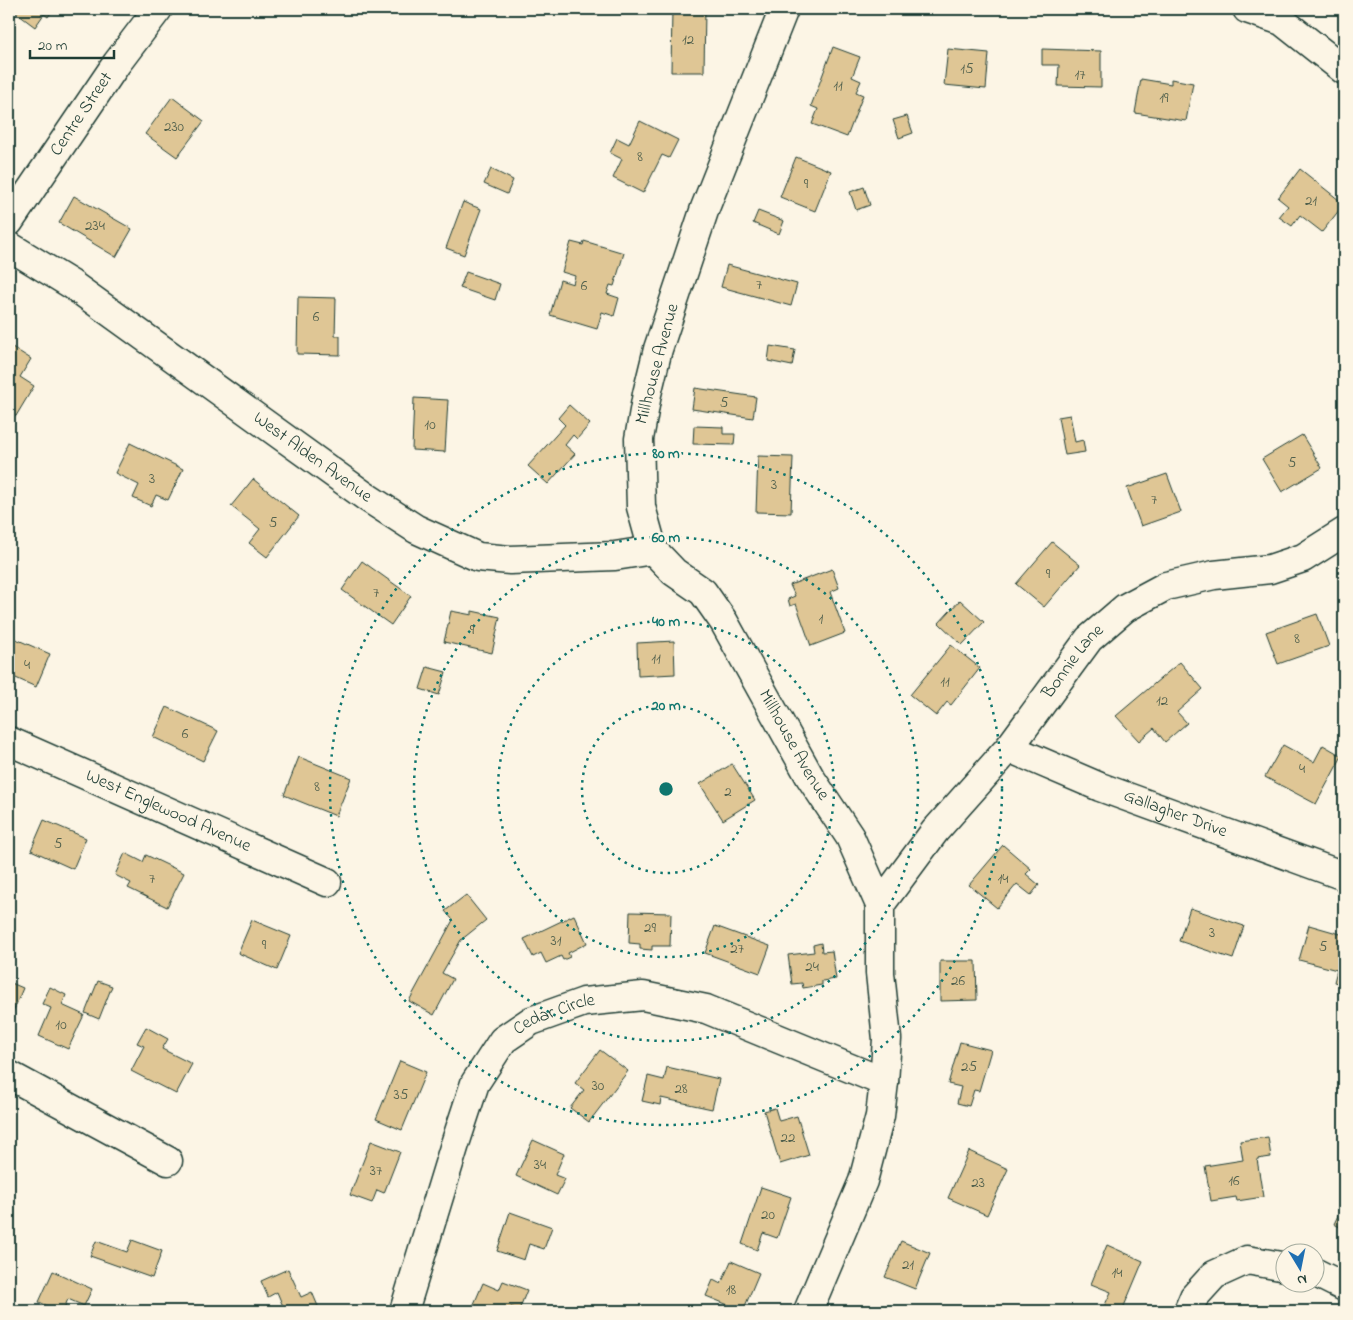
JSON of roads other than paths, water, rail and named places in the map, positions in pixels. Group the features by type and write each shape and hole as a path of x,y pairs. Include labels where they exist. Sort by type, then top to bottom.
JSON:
{"street":[{"name":"Centre Street","path":"9,222 117,63 158,9"},
{"name":"Millhouse Avenue","path":"784,9 705,208 658,349 639,438 641,507 653,550 674,572 704,592 724,622 810,778 850,837 880,905"},
{"path":"1247,9 1282,21 1344,70"},
{"name":"West Alden Avenue","path":"9,246 71,284 365,496 416,530 478,557 510,560 615,556 653,550"},
{"name":"Bonnie Lane","path":"880,905 935,831 1008,748 1089,639 1125,608 1166,586 1214,575 1270,569 1303,558 1344,532"},
{"name":"West Englewood Avenue","path":"9,741 327,882"},
{"name":"Gallagher Drive","path":"1008,748 1100,787 1344,876"},
{"path":"808,1311 863,1180 880,1116 887,1039 880,973 880,905"},
{"name":"Cedar Circle","path":"404,1311 475,1083 503,1040 531,1021 584,1002 643,996 706,1009 884,1082"},
{"path":"9,1075 168,1161"},
{"path":"1188,1311 1194,1298 1214,1275 1247,1260 1276,1265"},
{"path":"1326,1278 1344,1287"}]}
